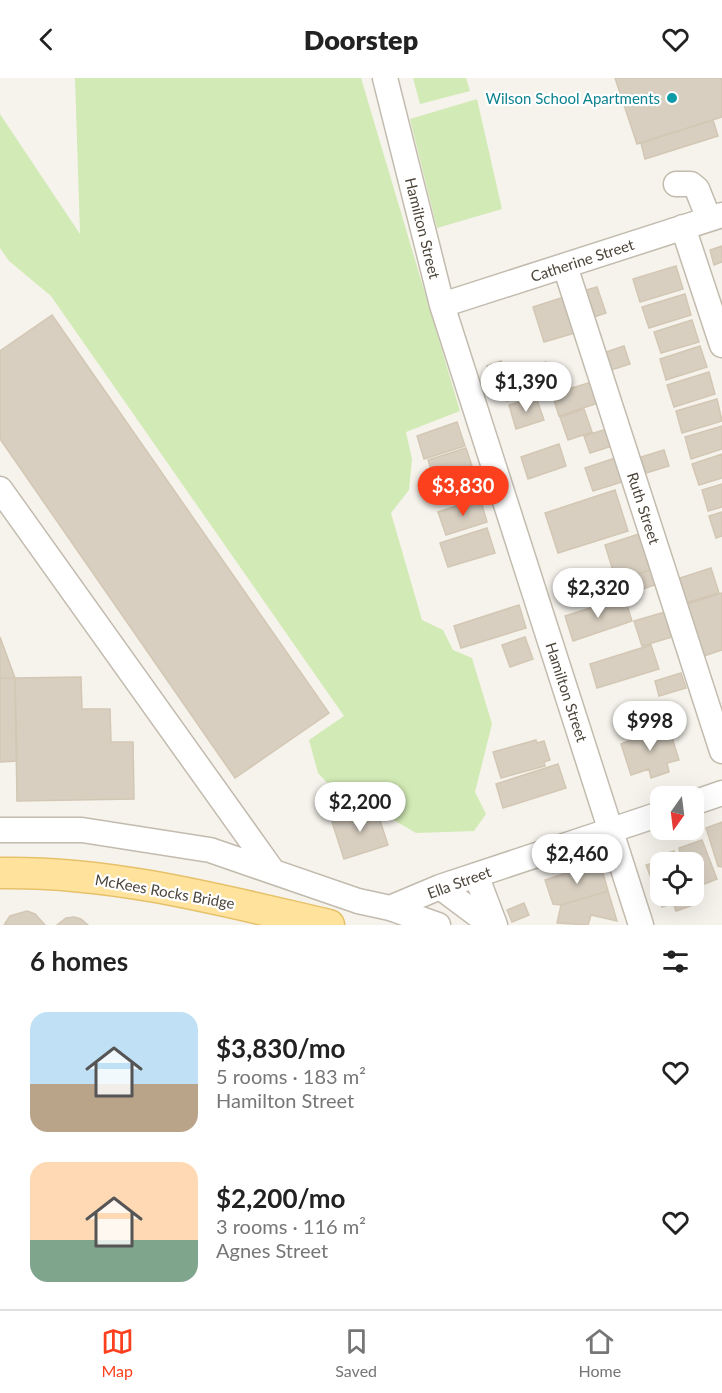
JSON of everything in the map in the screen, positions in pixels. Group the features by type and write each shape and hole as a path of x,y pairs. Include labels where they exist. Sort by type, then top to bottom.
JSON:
{"main road":[{"name":"McKees Rocks Bridge","path":"0,873 30,872 120,881 199,895 329,925"}],"street":[{"name":"Hamilton Street","path":"385,78 442,305 641,925"},
{"path":"676,184 691,184 698,189 715,217"},
{"name":"Catherine Street","path":"442,305 715,217"},
{"path":"683,227 722,345"},
{"name":"Ruth Street","path":"565,266 722,751"},
{"path":"0,489 272,870"},
{"path":"704,799 722,793"},
{"name":"Ella Street","path":"393,907 440,887 650,817"},
{"path":"0,830 82,830 210,850 358,901 393,907 438,925"},
{"path":"476,875 493,925"},
{"path":"440,887 493,925"}],"green space":[{"path":"75,78 361,78 460,411 406,432 412,459 409,490 391,513 422,620 443,630 453,650 472,658 492,724 475,792 486,814 474,831 416,833 392,819 380,797 357,785 333,789 318,773 309,740 344,716 51,296 9,261 0,248 0,114 80,234"},
{"path":"413,78 466,78 470,91 420,104"},
{"path":"477,99 502,209 437,228 410,119"}],"building":[{"name":"Wilson School Apartments","path":"615,78 722,78 722,117 637,144"},
{"path":"713,120 718,136 645,159 641,143"},
{"path":"722,246 722,262 714,265 710,250"},
{"path":"676,266 683,289 640,302 633,279"},
{"path":"597,287 606,313 591,318 583,291"},
{"path":"685,294 691,315 649,328 642,307"},
{"path":"564,297 575,333 544,342 533,307"},
{"path":"52,315 329,713 235,778 0,439 0,351"},
{"path":"692,320 699,342 661,353 654,332"},
{"path":"624,346 630,364 608,371 603,353"},
{"path":"700,346 707,367 666,380 660,359"},
{"path":"501,361 505,372 491,377 487,366"},
{"path":"546,362 554,386 507,401 499,377"},
{"path":"709,372 715,394 674,407 667,385"},
{"path":"595,381 601,402 559,416 552,394"},
{"path":"536,397 544,420 516,429 509,405"},
{"path":"717,399 722,421 682,433 676,411"},
{"path":"584,409 592,432 568,440 560,417"},
{"path":"457,422 465,446 424,459 417,436"},
{"path":"722,426 722,449 691,459 685,437"},
{"path":"607,429 612,446 590,453 584,436"},
{"path":"559,444 566,466 528,479 521,457"},
{"path":"466,448 474,472 436,484 428,460"},
{"path":"664,450 669,466 646,473 641,457"},
{"path":"722,454 722,478 699,485 692,464"},
{"path":"618,457 625,481 593,491 585,468"},
{"path":"474,473 480,490 458,497 453,480"},
{"path":"722,484 722,507 708,511 702,490"},
{"path":"615,490 628,531 558,553 545,513"},
{"path":"480,498 487,522 446,535 438,512"},
{"path":"722,512 722,536 716,538 709,516"},
{"path":"487,528 495,553 448,567 440,543"},
{"path":"639,534 651,570 616,580 605,545"},
{"path":"711,568 719,593 685,603 677,579"},
{"path":"653,569 658,584 614,598 609,583"},
{"path":"722,593 722,650 701,657 684,605"},
{"path":"618,599 625,599 632,621 573,641 565,616"},
{"path":"519,605 526,628 461,648 454,626"},
{"path":"665,612 672,637 642,646 634,621"},
{"path":"0,637 15,678 0,678"},
{"path":"525,637 533,659 510,667 502,645"},
{"path":"651,645 659,669 597,688 590,664"},
{"path":"681,673 686,688 659,696 655,681"},
{"path":"81,677 82,709 110,709 111,742 133,742 134,799 17,801 15,678"},
{"path":"0,678 15,678 17,761 0,762"},
{"path":"642,711 647,727 627,733 621,717"},
{"path":"669,728 679,760 667,763 669,772 651,778 649,769 631,775 621,744 631,740 629,734 644,729 646,735"},
{"path":"536,740 537,743 544,741 550,760 544,762 545,766 501,778 493,752"},
{"path":"558,764 566,788 503,808 496,784"},
{"path":"376,808 388,845 344,859 332,822"},
{"path":"722,822 722,867 718,866 706,828"},
{"path":"702,840 717,879 704,884 704,852 680,852 679,848"},
{"path":"600,862 608,891 561,905 553,904 545,880"},
{"path":"650,864 650,876 646,865"},
{"path":"608,891 617,921 591,915 588,925 557,923 561,905"},
{"path":"524,903 529,915 512,922 507,910"},
{"path":"674,906 691,906 676,911"},
{"path":"27,911 35,914 45,925 4,925 10,916"},
{"path":"74,917 88,925 57,925 66,918"}],"place":[{"name":"Wilson School Apartments","path":"672,98"}]}
